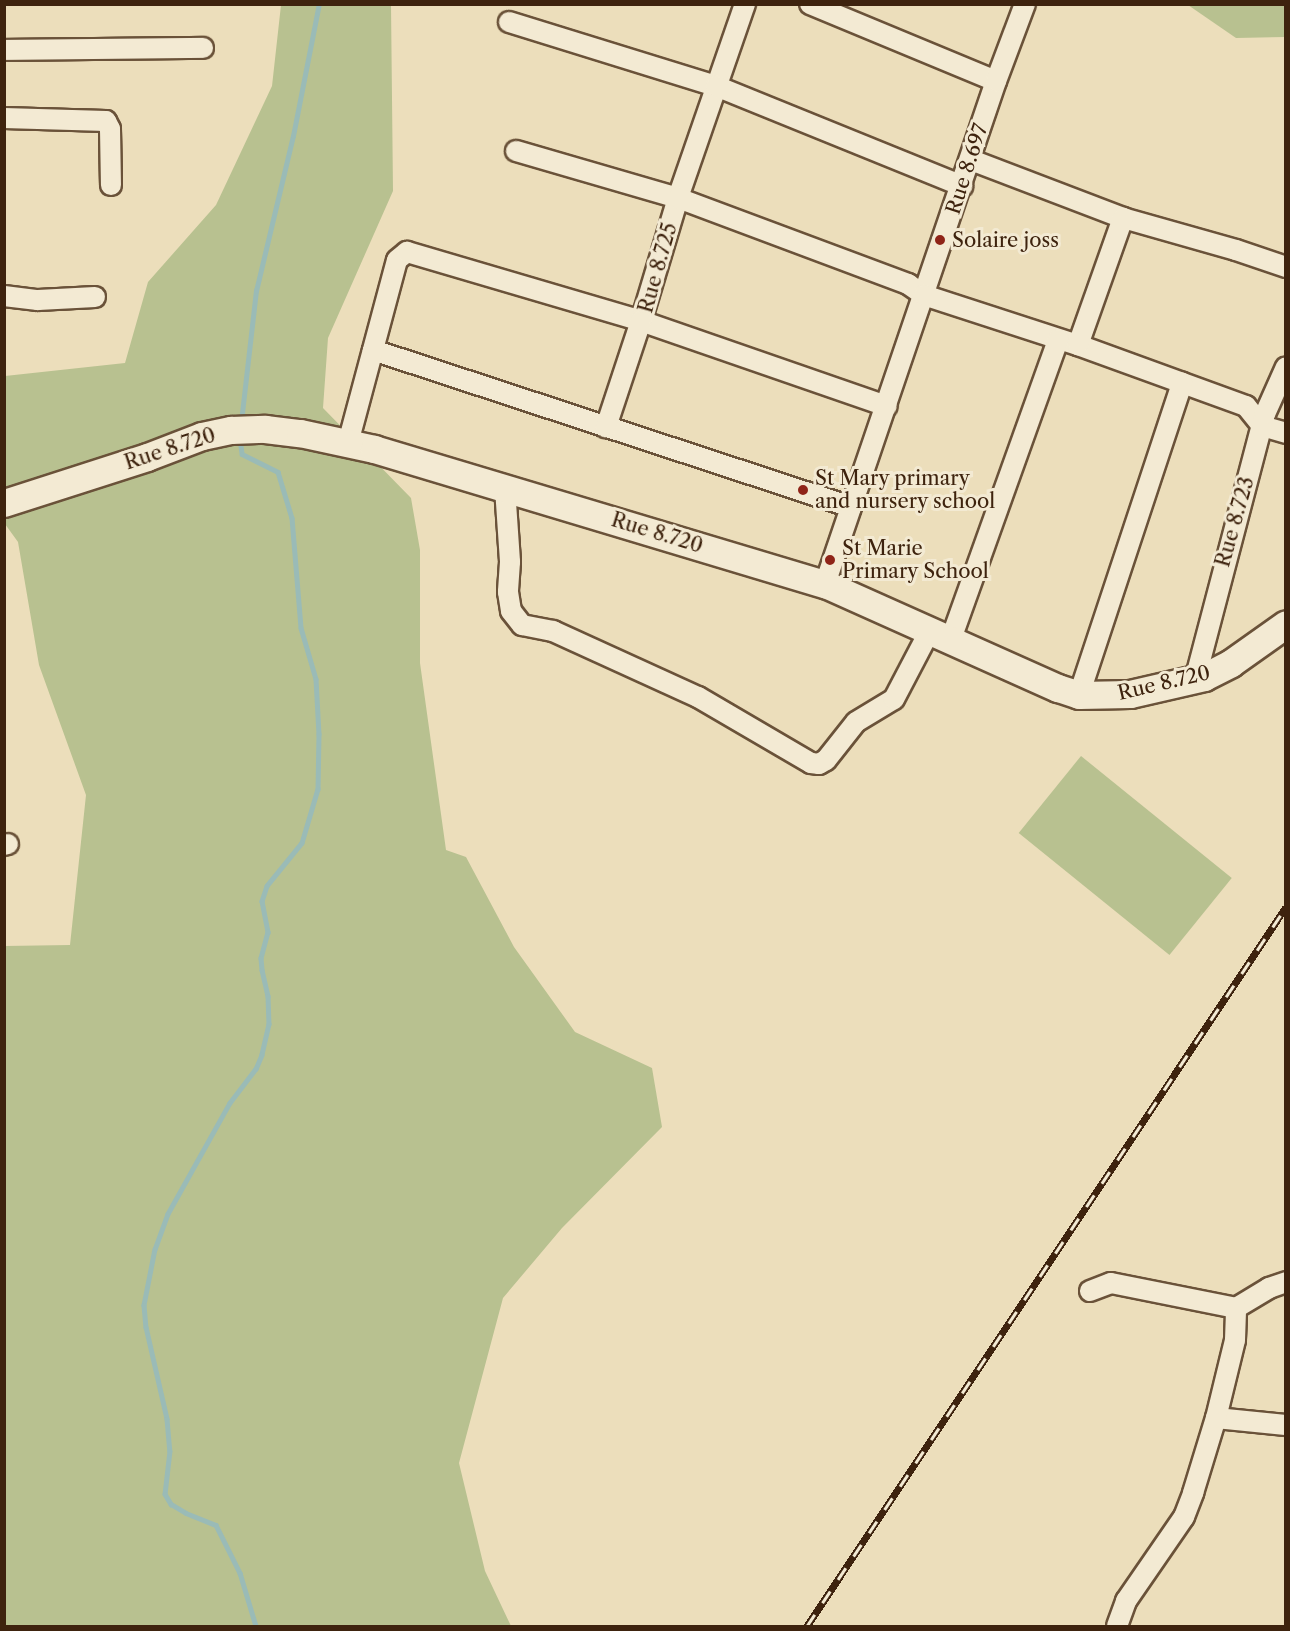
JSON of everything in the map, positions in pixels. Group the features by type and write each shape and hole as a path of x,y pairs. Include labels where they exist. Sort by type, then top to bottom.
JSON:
{"main road":[{"name":"Rue 8.720","path":"4,503 147,457 201,436 240,430 300,433 348,443 505,488 825,584 1058,688 1079,695 1130,694 1195,680 1231,663 1286,624"}],"street":[{"name":"Rue 8.725","path":"745,4 678,198 641,321 887,406"},
{"path":"810,4 996,81"},
{"name":"Rue 8.697","path":"825,584 996,81 1025,4"},
{"path":"509,22 716,86 962,186"},
{"path":"4,50 203,48"},
{"path":"4,118 106,121 110,129 111,185"},
{"path":"516,151 678,198 908,284 924,295 1078,345 1246,406 1262,426 1286,434"},
{"path":"971,160 1123,218 1236,250 1286,267"},
{"path":"1078,345 1123,218"},
{"path":"348,443 397,260 407,252 641,321 606,427"},
{"path":"4,296 38,300 95,297"},
{"path":"505,488 510,562 508,592 511,611 522,625 553,631 698,697 811,763 819,764 826,760 856,722 894,699 940,634 1058,340"},
{"path":"373,351 851,507"},
{"name":"Rue 8.723","path":"1195,680 1262,426 1286,367"},
{"path":"1079,695 1182,383"},
{"path":"1090,1291 1111,1283 1236,1308 1286,1282"},
{"path":"1117,1626 1126,1601 1184,1517 1216,1418 1235,1340 1236,1308"},
{"path":"1216,1418 1286,1425"}],"green space":[{"path":"281,5 391,5 393,191 328,338 323,408 411,498 420,550 420,663 446,850 466,857 514,947 575,1032 652,1068 662,1127 562,1228 503,1298 459,1463 485,1571 511,1626 5,1626 5,946 70,945 86,795 39,665 18,542 5,524 5,376 125,363 148,282 216,205 272,86"},
{"path":"1188,5 1285,5 1285,37 1236,38"},
{"path":"1081,756 1232,878 1169,955 1019,833"}],"waterway":[{"path":"241,422 256,291 293,136 319,4"},
{"path":"240,439 242,454 278,472 292,518 301,628 316,679 319,734 318,789 302,843 267,886 262,901 268,932 261,958 268,996 269,1024 262,1055 256,1069 230,1103 168,1214 155,1249 144,1305 146,1327 167,1419 170,1451 165,1494 171,1504 186,1513 216,1525 240,1573 256,1626"}],"railway":[{"path":"807,1626 1286,907"}],"place":[{"name":"Solaire joss","path":"940,240"},
{"name":"St Mary primary and nursery school","path":"803,490"},
{"name":"St Marie Primary School","path":"830,560"}]}
